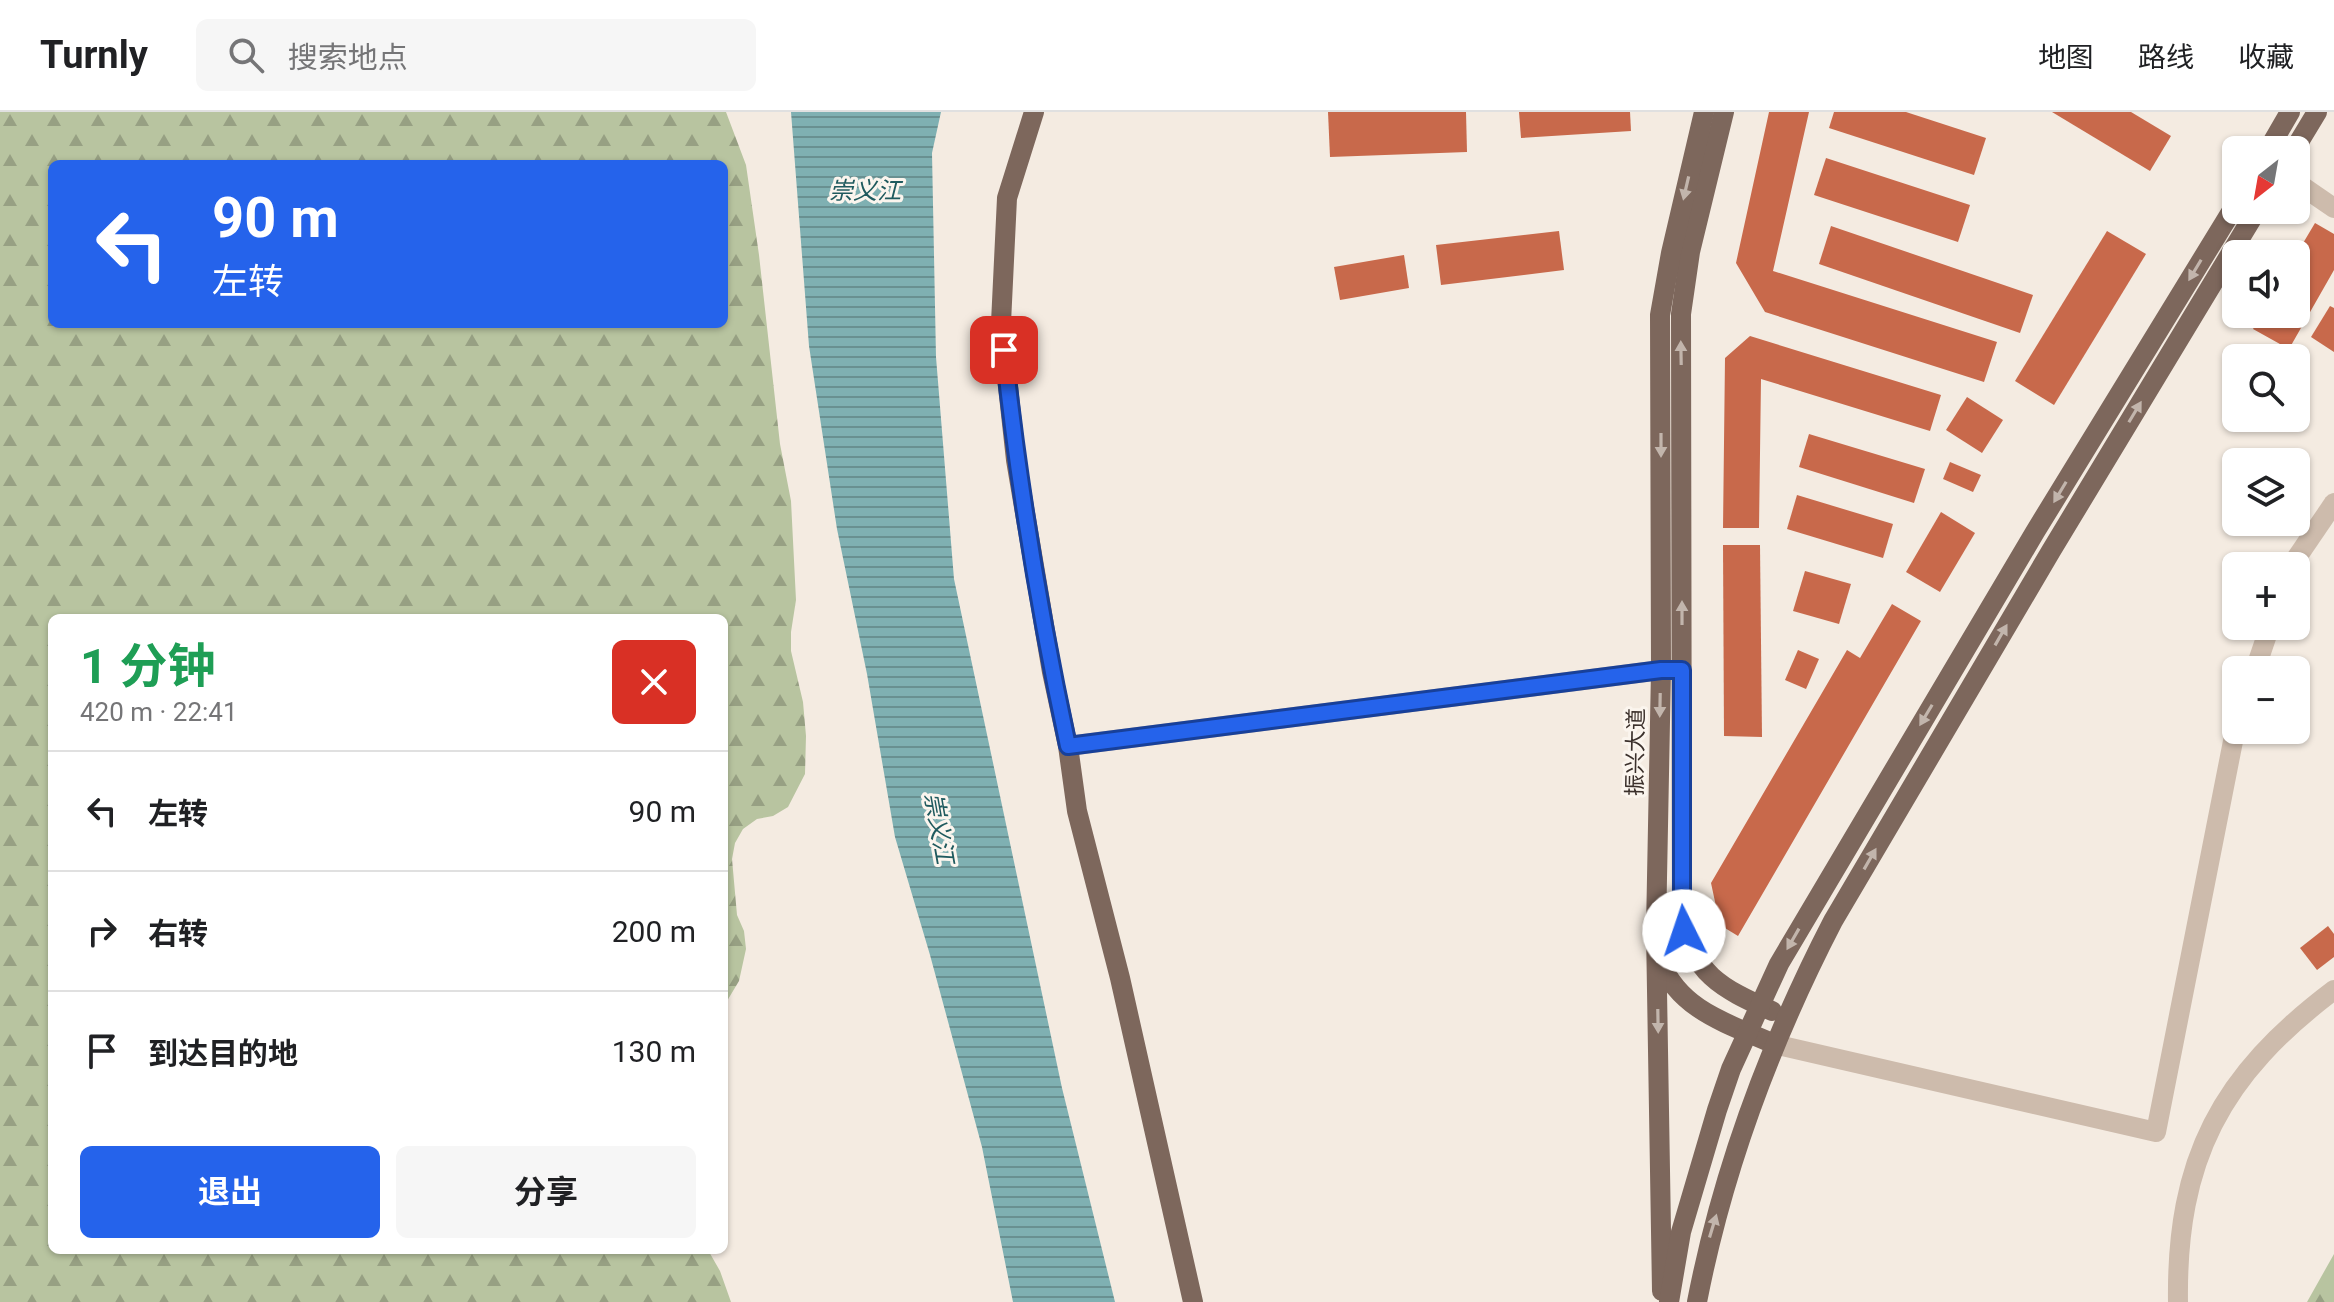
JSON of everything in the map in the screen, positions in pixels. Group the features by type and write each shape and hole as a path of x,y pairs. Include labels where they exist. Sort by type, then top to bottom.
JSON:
{"main road":[{"path":"1034,112 1007,198 1001,323 1016,460 1077,811 1120,978 1193,1302"},
{"name":"振兴大道","path":"1662,1302 1656,930 1661,670 1660,315 1704,112"},
{"path":"1724,112 1690,252 1681,314 1682,915 1690,947 1708,975 1721,986 1786,1017"},
{"path":"2276,136 2290,112"},
{"path":"2302,136 2317,112"},
{"path":"1669,1302 1686,1217 1722,1096 1779,964 2035,532 2224,224"},
{"path":"1697,1302 1709,1238 1745,1123 1774,1044 1833,921 2249,224"},
{"path":"1656,930 1660,961 1675,989 1695,1007 1774,1044"}],"street":[{"path":"2310,192 2334,208"},
{"path":"2301,552 2334,503"},
{"path":"1068,746 1661,670 1682,670"},
{"path":"1774,1044 2156,1132 2232,744"},
{"path":"2178,1302 2177,1269 2187,1190 2204,1137 2226,1098 2264,1050 2334,990"}],"green space":[{"path":"0,112 726,112 746,165 780,444 791,501 796,600 791,651 803,702 806,736 805,774 788,807 773,816 757,819 743,829 735,843 732,859 737,915 744,931 746,949 739,981 728,999 728,614 48,614 48,1254 710,1254 731,1302 0,1302"},
{"path":"2334,1254 2334,1302 2307,1302"}],"water":[{"name":"崇义江","path":"791,112 941,112 932,153 936,357 954,579 1062,1088 1115,1302 1013,1302 982,1147 895,837 867,674 837,529 809,346"}],"building":[{"path":"1328,112 1466,112 1467,152 1330,157"},
{"path":"1519,112 1630,112 1631,131 1521,138"},
{"path":"1769,112 1809,112 1773,271 1997,342 1984,382 1765,312 1736,263"},
{"path":"1834,112 1906,112 1986,138 1974,175 1829,128"},
{"path":"2052,112 2131,112 2171,136 2150,171"},
{"path":"1826,158 1970,205 1958,242 1814,195"},
{"path":"2315,223 2334,234 2334,270 2310,312 2310,240 2305,240"},
{"path":"1831,226 2033,295 2020,333 1819,264"},
{"path":"1559,231 1564,270 1441,285 1436,245"},
{"path":"2107,231 2146,254 2054,405 2015,381"},
{"path":"1404,255 1409,288 1340,300 1334,267"},
{"path":"2330,306 2334,308 2334,352 2311,337"},
{"path":"2301,328 2292,344 2280,344 2253,329"},
{"path":"1750,336 1941,395 1930,431 1761,379 1759,528 1723,528 1725,358"},
{"path":"1967,397 2003,420 1982,453 1946,430"},
{"path":"1809,434 1925,469 1914,503 1799,467"},
{"path":"1950,462 1981,475 1973,492 1943,479"},
{"path":"1797,495 1893,524 1883,558 1787,529"},
{"path":"1941,512 1975,533 1940,592 1906,572"},
{"path":"1723,545 1760,545 1762,737 1724,736"},
{"path":"1805,571 1851,584 1839,624 1793,611"},
{"path":"1892,604 1921,621 1738,936 1720,925 1711,883 1847,650 1860,658"},
{"path":"1798,650 1819,659 1806,689 1785,680"},
{"path":"2328,926 2334,934 2334,957 2317,970 2300,948"}],"route":[{"path":"1004,350 1016,460 1052,672 1068,746 1661,670 1682,670 1684,931"}]}
